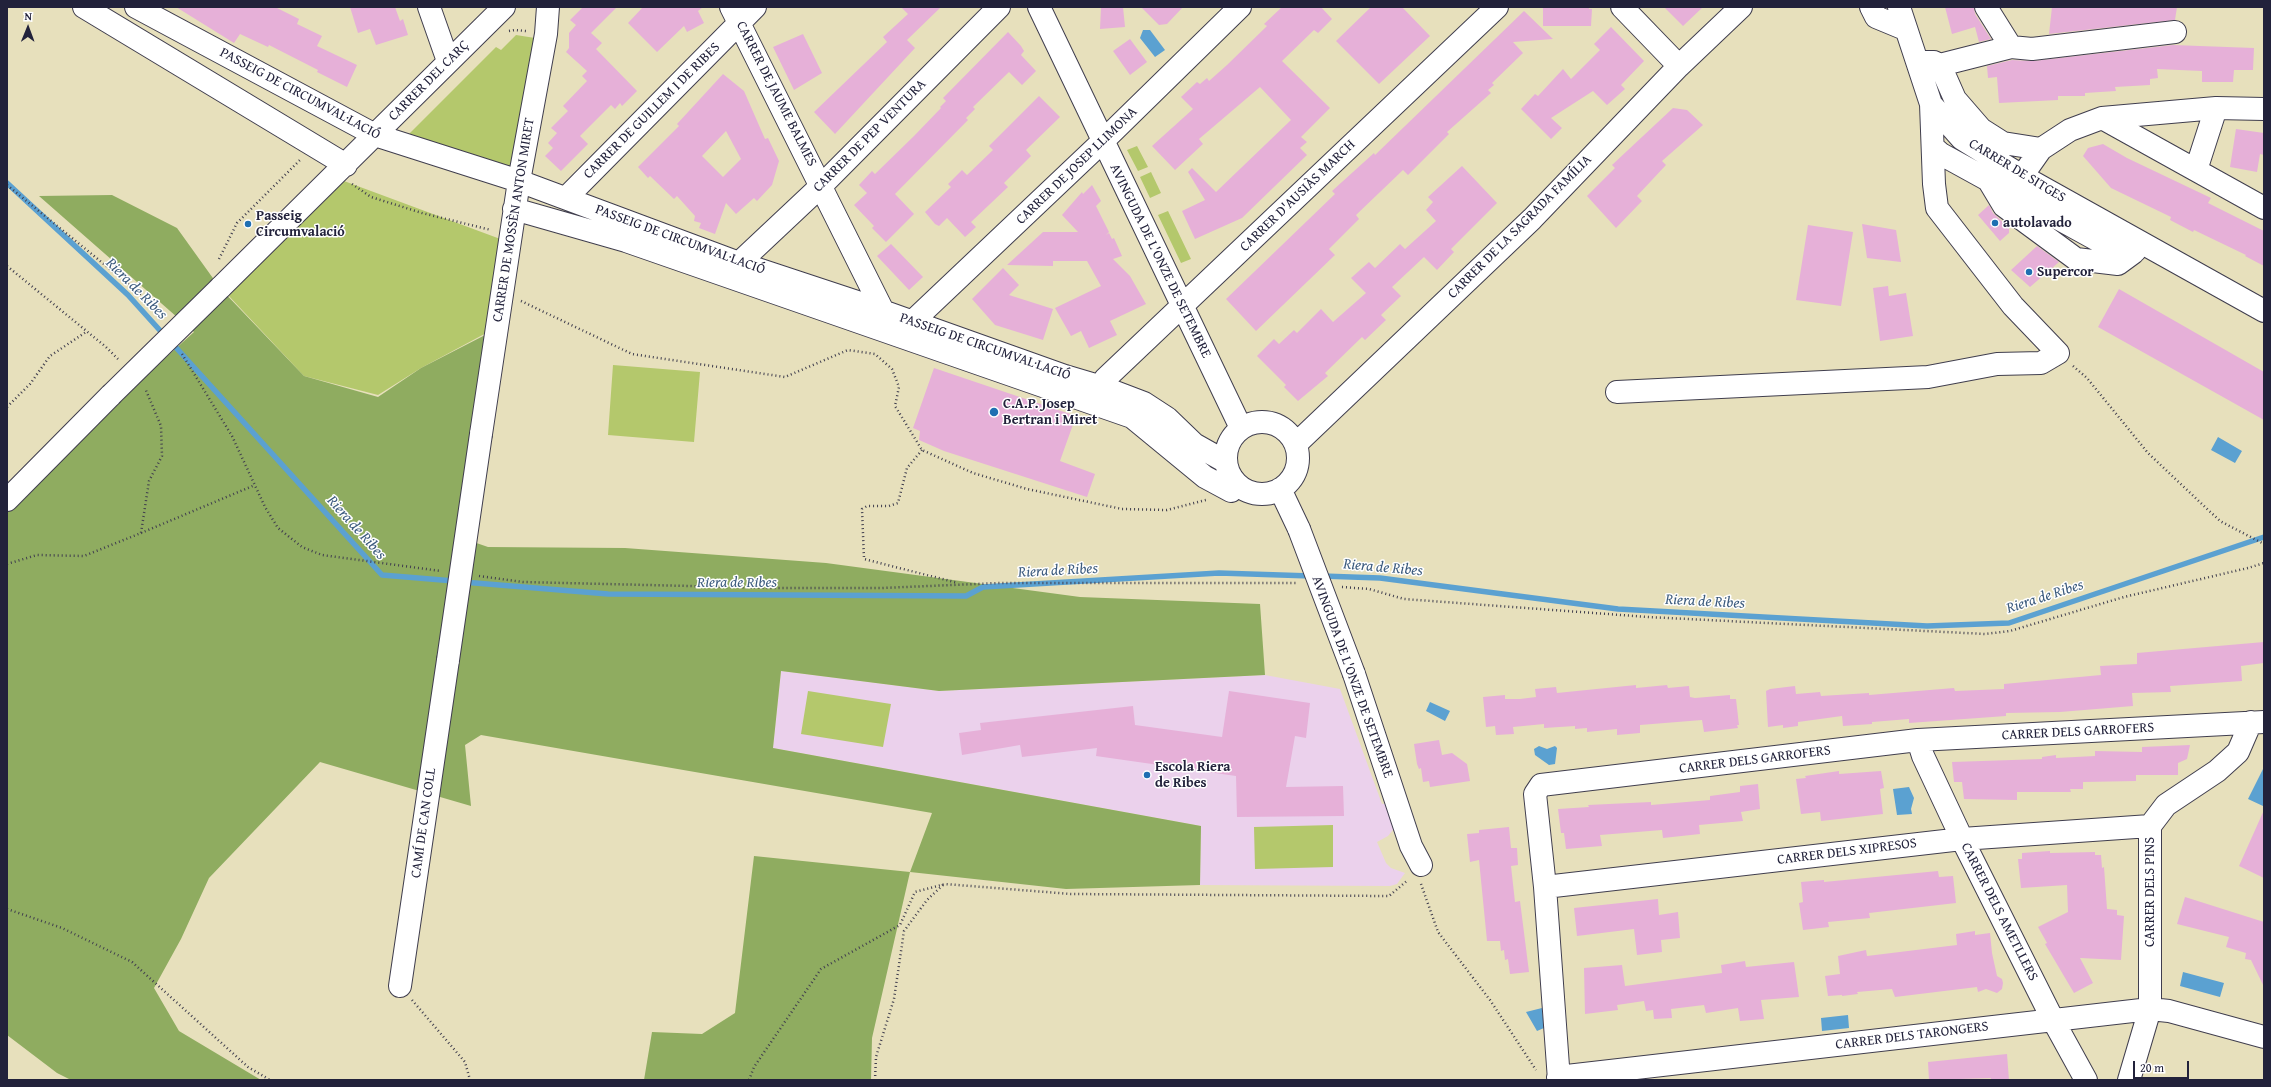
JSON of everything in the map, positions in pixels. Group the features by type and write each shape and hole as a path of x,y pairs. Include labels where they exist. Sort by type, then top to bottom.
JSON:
{"street":[{"path":"84,7 314,146 342,169"},
{"name":"PASSEIG DE CIRCUMVAL·LACIÓ","path":"136,7 375,135 519,181 739,263 883,311 1144,403 1167,418 1194,444 1226,462"},
{"path":"429,7 448,60"},
{"name":"CARRER DEL CARÇ","path":"7,500 111,395 342,169 448,60 504,7"},
{"name":"CARRER DE MOSSÈN ANTON MIRET","path":"448,660 514,209 546,34 548,7"},
{"name":"CARRER DE GUILLEM I DE RIBES","path":"566,198 735,15 755,7"},
{"name":"CARRER DE PEP VENTURA","path":"739,263 822,185 1000,7"},
{"name":"AVINGUDA DE L'ONZE DE SETEMBRE","path":"1039,7 1102,142 1241,428"},
{"name":"CARRER DE JOSEP LLIMONA","path":"912,322 1102,142 1240,7"},
{"name":"CARRER D'AUSIÀS MARCH","path":"1102,387 1105,380 1497,7"},
{"path":"1622,7 1679,66"},
{"name":"CARRER DE LA SAGRADA FAMÍLIA","path":"1296,444 1532,219 1679,66 1741,7"},
{"path":"1871,7 1876,17 1906,28"},
{"name":"CARRER DE SITGES","path":"1899,7 1931,104 1962,139 2138,247 2264,312"},
{"path":"1986,7 2011,46"},
{"name":"CARRER DE JAUME BALMES","path":"735,15 822,185 883,311"},
{"path":"1940,65 2011,46 2032,49 2175,32"},
{"path":"1917,61 1934,62 1940,65 1955,99 1981,129 2003,143 2041,149"},
{"path":"1617,392 1928,377 1997,364 2040,363 2058,353 2013,306 1937,208 1934,184 1931,104"},
{"path":"2022,176 2041,149 2070,130 2102,118 2216,108 2264,109"},
{"path":"2196,170 2216,108"},
{"path":"2102,118 2264,208"},
{"path":"1933,147 1941,154 2121,253 2138,247"},
{"name":"PASSEIG DE CIRCUMVAL·LACIÓ","path":"514,209 626,241 1132,417 1205,477 1231,491"},
{"path":"1267,422 1278,425 1289,434 1296,444 1297,468 1288,483 1280,489 1269,493 1251,492 1239,486 1230,476 1226,462 1228,445 1232,437 1241,428 1252,423 1267,422"},
{"name":"AVINGUDA DE L'ONZE DE SETEMBRE","path":"1280,489 1299,528 1354,674 1411,846 1421,865"},
{"name":"CAMÍ DE CAN COLL","path":"400,986 448,660"},
{"name":"CARRER DELS GARROFERS","path":"1551,1077 1558,1043 1545,887 1535,794 1540,785 1918,740 2257,722"},
{"name":"CARRER DELS PINS","path":"2129,1080 2150,1009 2150,826 2166,806 2217,771 2238,752 2257,722"},
{"name":"CARRER DELS AMETLLERS","path":"1918,740 1923,756 1962,838 2053,1020 2086,1080"},
{"name":"CARRER DELS XIPRESOS","path":"1545,887 1962,838 2150,826"},
{"name":"CARRER DELS TARONGERS","path":"1551,1077 2150,1009 2169,1011 2264,1037"}],"path":[{"path":"218,260 237,223 314,146"},
{"path":"7,185 148,300 163,324"},
{"path":"502,292 632,354 784,377 848,350 875,354 892,369 899,387 895,406 922,450 973,474 1027,489 1122,509 1167,510 1205,500 1231,491"},
{"path":"7,407 30,384 50,356 86,332"},
{"path":"178,349 232,436 265,507 278,528 302,547 322,555 446,571"},
{"path":"2058,353 2087,378 2148,453 2220,521 2264,544"},
{"path":"922,450 907,468 898,503 889,506 867,506 862,509 864,559 961,584"},
{"path":"141,533 255,485"},
{"path":"1340,586 1369,589 1404,599 1616,615 1985,634 2010,631 2124,597 2264,563"},
{"path":"477,576 523,582 772,588 882,588 961,584 1304,583"},
{"path":"749,1080 754,1067 821,969 900,925 916,892 945,884 1071,894 1389,896 1417,873 1421,865"},
{"path":"1421,865 1421,888 1438,932 1490,1000 1536,1067 1551,1077"},
{"path":"876,1080 876,1057 894,999 904,931 927,900 945,884"},
{"path":"7,909 62,928 132,962 248,1067 270,1080"},
{"path":"400,986 465,1062 470,1080"}],"shaded area":[{"name":"Escola Riera de Ribes","path":"781,671 939,691 1265,675 1340,689 1382,804 1389,803 1396,826 1388,836 1377,842 1386,863 1391,868 1405,873 1397,884 1390,886 1200,885 1201,826 773,748"}],"green space":[{"path":"516,35 535,38 513,190 404,139 496,47 501,50"},
{"path":"1137,146 1148,167 1138,171 1127,150"},
{"path":"1151,172 1161,193 1150,198 1140,177"},
{"path":"344,181 503,240 490,331 421,368 378,395 304,376 227,294"},
{"path":"112,195 177,228 220,288 304,376 378,397 421,368 491,332 459,537 488,547 625,548 826,563 1080,597 1260,604 1265,675 939,691 781,671 773,748 1201,826 1200,885 1066,889 910,872 932,813 481,735 465,745 471,806 320,762 209,878 181,939 154,988 179,1031 261,1080 71,1080 57,1073 7,1035 7,510 111,407 194,332 39,196"},
{"path":"1168,211 1191,259 1181,263 1158,215"},
{"path":"613,365 700,372 694,442 608,435"},
{"path":"808,691 891,704 883,747 801,734"},
{"path":"1333,825 1333,867 1255,869 1254,827"},
{"path":"754,856 910,872 872,1038 871,1080 644,1080 652,1032 702,1034 735,1013"}],"water":[{"path":"1143,30 1150,30 1165,50 1155,57 1140,38"},
{"path":"2218,437 2242,451 2235,463 2211,450"},
{"path":"1430,702 1450,711 1445,721 1426,711"},
{"path":"1539,746 1547,749 1555,746 1557,748 1555,764 1549,765 1535,755 1534,749"},
{"path":"2264,767 2264,804 2263,806 2248,799"},
{"path":"1909,787 1914,798 1911,809 1912,814 1897,815 1893,789"},
{"path":"2183,972 2224,983 2220,997 2180,986"},
{"path":"1542,1008 1544,1028 1537,1031 1526,1012"},
{"path":"1848,1015 1849,1028 1822,1031 1821,1018"}],"building":[{"path":"176,7 275,7 299,19 297,24 322,36 317,46 357,65 347,87 317,72 318,70 269,45 268,47 240,34 234,43"},
{"path":"350,7 395,7 400,21 403,19 408,35 376,45 370,29 358,33"},
{"path":"583,7 617,7 591,33 602,43 596,49 637,91 622,106 620,103 615,109 611,105 580,136 588,144 561,171 545,156 553,148 548,143 557,133 551,128 568,111 563,106 587,81 582,76 587,71 566,52 569,48 569,33 576,25 570,20"},
{"path":"643,7 703,7 698,11 704,23 687,32 684,26 657,52 628,23"},
{"path":"901,7 941,7 907,40 915,48 835,134 814,112 887,42 883,37 908,14"},
{"path":"1101,7 1123,7 1125,27 1100,29"},
{"path":"1141,7 1183,7 1167,24 1159,25"},
{"path":"1282,7 1321,7 1332,19 1318,33 1314,30 1282,61 1330,108 1301,137 1307,142 1300,148 1307,155 1242,218 1195,239 1182,211 1205,200 1188,172 1192,168 1216,192 1291,120 1260,87 1199,139 1203,144 1175,170 1152,146 1193,109 1181,97 1197,82 1200,84 1207,78 1209,81 1227,65 1267,26 1264,24"},
{"path":"1371,7 1402,7 1430,36 1379,84 1336,41"},
{"path":"1543,7 1589,7 1589,9 1592,9 1591,26 1543,26"},
{"path":"1664,7 1703,7 1683,26"},
{"path":"1945,7 1974,7 1975,14 1991,39 1979,42 1975,27 1952,34"},
{"path":"2052,7 2177,7 2175,20 2049,34"},
{"path":"1524,11 1553,39 1513,42 1523,53 1492,83 1494,85 1488,90 1491,93 1447,132 1449,134 1408,175 1403,170 1356,215 1359,219 1329,249 1335,255 1256,331 1226,299 1335,194 1332,191 1374,153 1375,155"},
{"path":"1611,27 1644,61 1621,85 1625,89 1607,105 1593,91 1551,118 1562,128 1551,139 1521,109 1535,94 1538,96 1563,69 1571,79 1600,50 1594,44"},
{"path":"1008,32 1024,51 1021,55 1036,71 1022,85 1009,72 973,107 975,109 966,118 968,120 895,194 914,214 886,242 872,228 874,226 854,205 867,193 859,185 872,171 875,174 914,136 941,108 940,107 946,101 943,98"},
{"path":"803,34 822,73 794,90 773,47"},
{"path":"1130,39 1147,62 1130,75 1113,51"},
{"path":"2173,45 2254,48 2253,70 2234,70 2233,82 2202,82 2202,71 2157,69 2158,78 2150,79 2150,85 2115,87 2116,91 2085,93 2085,96 2058,96 2058,100 1999,103 1997,77 1988,78 1987,66 2012,60 2033,61"},
{"path":"723,74 744,91 765,139 768,138 779,161 772,185 757,201 754,198 736,214 726,203 715,234 699,228 701,223 694,221 695,216 677,196 674,199 650,176 648,178 638,167 679,126 677,124","holes":["726,131 741,159 723,177 702,156"]},
{"path":"1039,96 1060,117 1026,150 1031,156 1004,183 1008,187 971,222 976,227 965,237 947,218 939,226 935,224 925,212 951,187 948,184 962,170 967,175 993,150 989,146"},
{"path":"1673,108 1687,110 1703,125 1662,161 1666,165 1637,196 1642,201 1616,228 1587,196 1615,168 1612,165"},
{"path":"2236,129 2264,133 2264,155 2260,154 2257,172 2230,167"},
{"path":"2103,144 2127,158 2211,198 2208,203 2264,231 2264,266 2245,256 2246,255 2194,230 2193,232 2170,220 2171,217 2111,188 2083,156 2088,148"},
{"path":"1462,166 1497,203 1451,249 1454,252 1437,270 1424,257 1392,287 1401,296 1381,315 1386,320 1365,340 1362,337 1325,373 1328,376 1298,401 1284,387 1286,385 1257,356 1274,339 1279,344 1294,330 1297,333 1321,309 1333,322 1366,293 1351,278 1369,262 1375,268 1400,244 1405,249 1436,221 1426,210 1433,202 1428,197"},
{"path":"1092,185 1101,201 1096,206 1109,232 1106,235 1109,233 1112,239 1114,238 1122,256 1113,259 1130,276 1146,304 1110,321 1117,335 1089,348 1081,331 1071,336 1055,308 1101,286 1087,261 1053,261 1053,266 1007,265 1043,232 1078,232 1062,215 1082,192 1083,194"},
{"name":"autolavado","path":"1989,205 1993,213 2009,228 2009,233 2000,241 1978,215"},
{"path":"1862,224 1896,230 1901,262 1867,258"},
{"path":"1808,225 1853,232 1841,306 1796,300"},
{"path":"891,244 923,277 909,290 877,256"},
{"path":"2037,246 2059,262 2030,287 2011,270"},
{"path":"1003,268 1019,285 1009,295 1053,309 1043,340 995,325 972,299"},
{"path":"1888,286 1889,296 1906,293 1913,336 1880,341 1873,288"},
{"path":"2119,289 2264,372 2264,420 2098,327"},
{"path":"934,368 1076,416 1060,461 1095,474 1087,497 944,451 919,440 920,431 913,428"},
{"path":"2264,642 2264,663 2241,666 2242,681 2170,686 2171,692 2132,693 2133,706 2060,712 2006,713 2006,716 1909,723 1909,719 1843,726 1842,716 1798,722 1798,726 1783,728 1783,725 1768,727 1766,691 1770,689 1795,686 1796,694 1820,692 1821,696 1869,693 1869,695 1954,688 1955,691 2004,689 2004,684 2101,675 2100,666 2137,664 2137,653"},
{"path":"1636,685 1636,688 1667,685 1668,688 1689,686 1690,697 1695,698 1730,695 1730,699 1736,699 1739,725 1737,725 1738,728 1704,732 1702,720 1640,725 1640,733 1617,735 1617,729 1587,732 1587,728 1575,729 1575,726 1544,728 1544,724 1513,727 1514,734 1496,735 1495,726 1486,727 1483,697 1505,695 1505,699 1520,699 1536,697 1535,689 1556,687 1557,693"},
{"path":"1229,691 1310,703 1306,738 1295,736 1286,787 1343,786 1344,816 1237,817 1236,776 1096,756 1097,748 1022,757 1020,745 962,755 959,733 981,730 980,723 1133,706 1135,725 1222,737"},
{"path":"1439,740 1442,755 1452,753 1467,764 1470,781 1430,787 1429,781 1423,782 1421,768 1419,769 1417,764 1414,744"},
{"path":"2190,745 2187,759 2178,763 2178,775 2136,775 2136,781 2083,782 2083,789 2070,789 2071,792 2017,792 2017,800 1964,799 1962,782 1954,782 1952,762 2042,759 2042,757 2056,755 2056,758 2095,756 2095,751 2142,752 2142,747"},
{"path":"1839,771 1839,774 1881,771 1884,788 1880,789 1883,814 1821,821 1820,812 1801,814 1796,779 1806,778 1805,776"},
{"path":"1758,784 1760,809 1741,812 1743,821 1699,825 1700,834 1663,838 1662,830 1600,835 1602,846 1566,849 1564,833 1561,833 1558,809 1589,807 1588,805 1651,802 1651,805 1710,800 1710,796 1740,792 1740,786"},
{"path":"2264,810 2264,878 2239,866"},
{"path":"1509,827 1511,848 1517,848 1518,865 1511,866 1515,902 1520,901 1529,972 1510,974 1508,959 1505,960 1504,950 1501,951 1500,941 1487,941 1479,860 1470,862 1467,834 1479,833 1479,830"},
{"path":"2050,851 2050,853 2095,852 2095,855 2101,855 2102,868 2104,867 2107,909 2117,910 2117,915 2124,916 2121,960 2080,958 2093,983 2074,993 2045,944 2047,943 2038,927 2068,912 2067,885 2021,888 2018,859 2022,859 2022,853"},
{"path":"1938,871 1939,877 1953,876 1956,903 1869,913 1870,918 1828,922 1829,927 1803,930 1799,903 1803,902 1801,882 1824,880 1824,882"},
{"path":"2185,897 2264,922 2264,987 2251,960 2245,959 2246,953 2226,947 2229,937 2177,924"},
{"path":"1658,899 1659,915 1678,912 1680,938 1661,940 1662,952 1637,955 1634,929 1577,936 1574,908"},
{"path":"1975,931 1975,935 1990,933 1992,953 1997,976 2002,979 2003,983 2002,989 1997,993 1986,989 1978,992 1977,987 1895,997 1892,989 1857,992 1858,994 1842,996 1828,996 1825,976 1840,974 1838,956 1866,950 1867,956 1957,945 1956,934"},
{"path":"1745,961 1746,967 1794,962 1799,997 1761,1000 1764,1019 1740,1021 1738,1008 1706,1013 1704,1005 1671,1009 1672,1018 1654,1019 1653,1010 1646,1011 1644,1001 1617,1005 1618,1010 1585,1014 1584,968 1622,965 1625,986 1722,973 1721,965"},
{"path":"2007,1054 2009,1080 1991,1080 1991,1078 1929,1080 1928,1062"}],"waterway":[{"name":"Riera de Ribes","path":"7,183 128,295 165,336"},
{"name":"Riera de Ribes","path":"171,342 382,575 454,581"},
{"name":"Riera de Ribes","path":"1322,576 1380,578 1618,609 1927,626 2009,623 2264,537"},
{"name":"Riera de Ribes","path":"463,582 608,594 966,596 983,587 1219,573 1311,576"}],"place":[{"name":"autolavado","path":"1995,223"},
{"name":"Passeig Circumvalació","path":"248,224"},
{"name":"Supercor","path":"2029,272"},
{"name":"C.A.P. Josep Bertran i Miret","path":"994,412"},
{"name":"Escola Riera de Ribes","path":"1147,775"}]}
